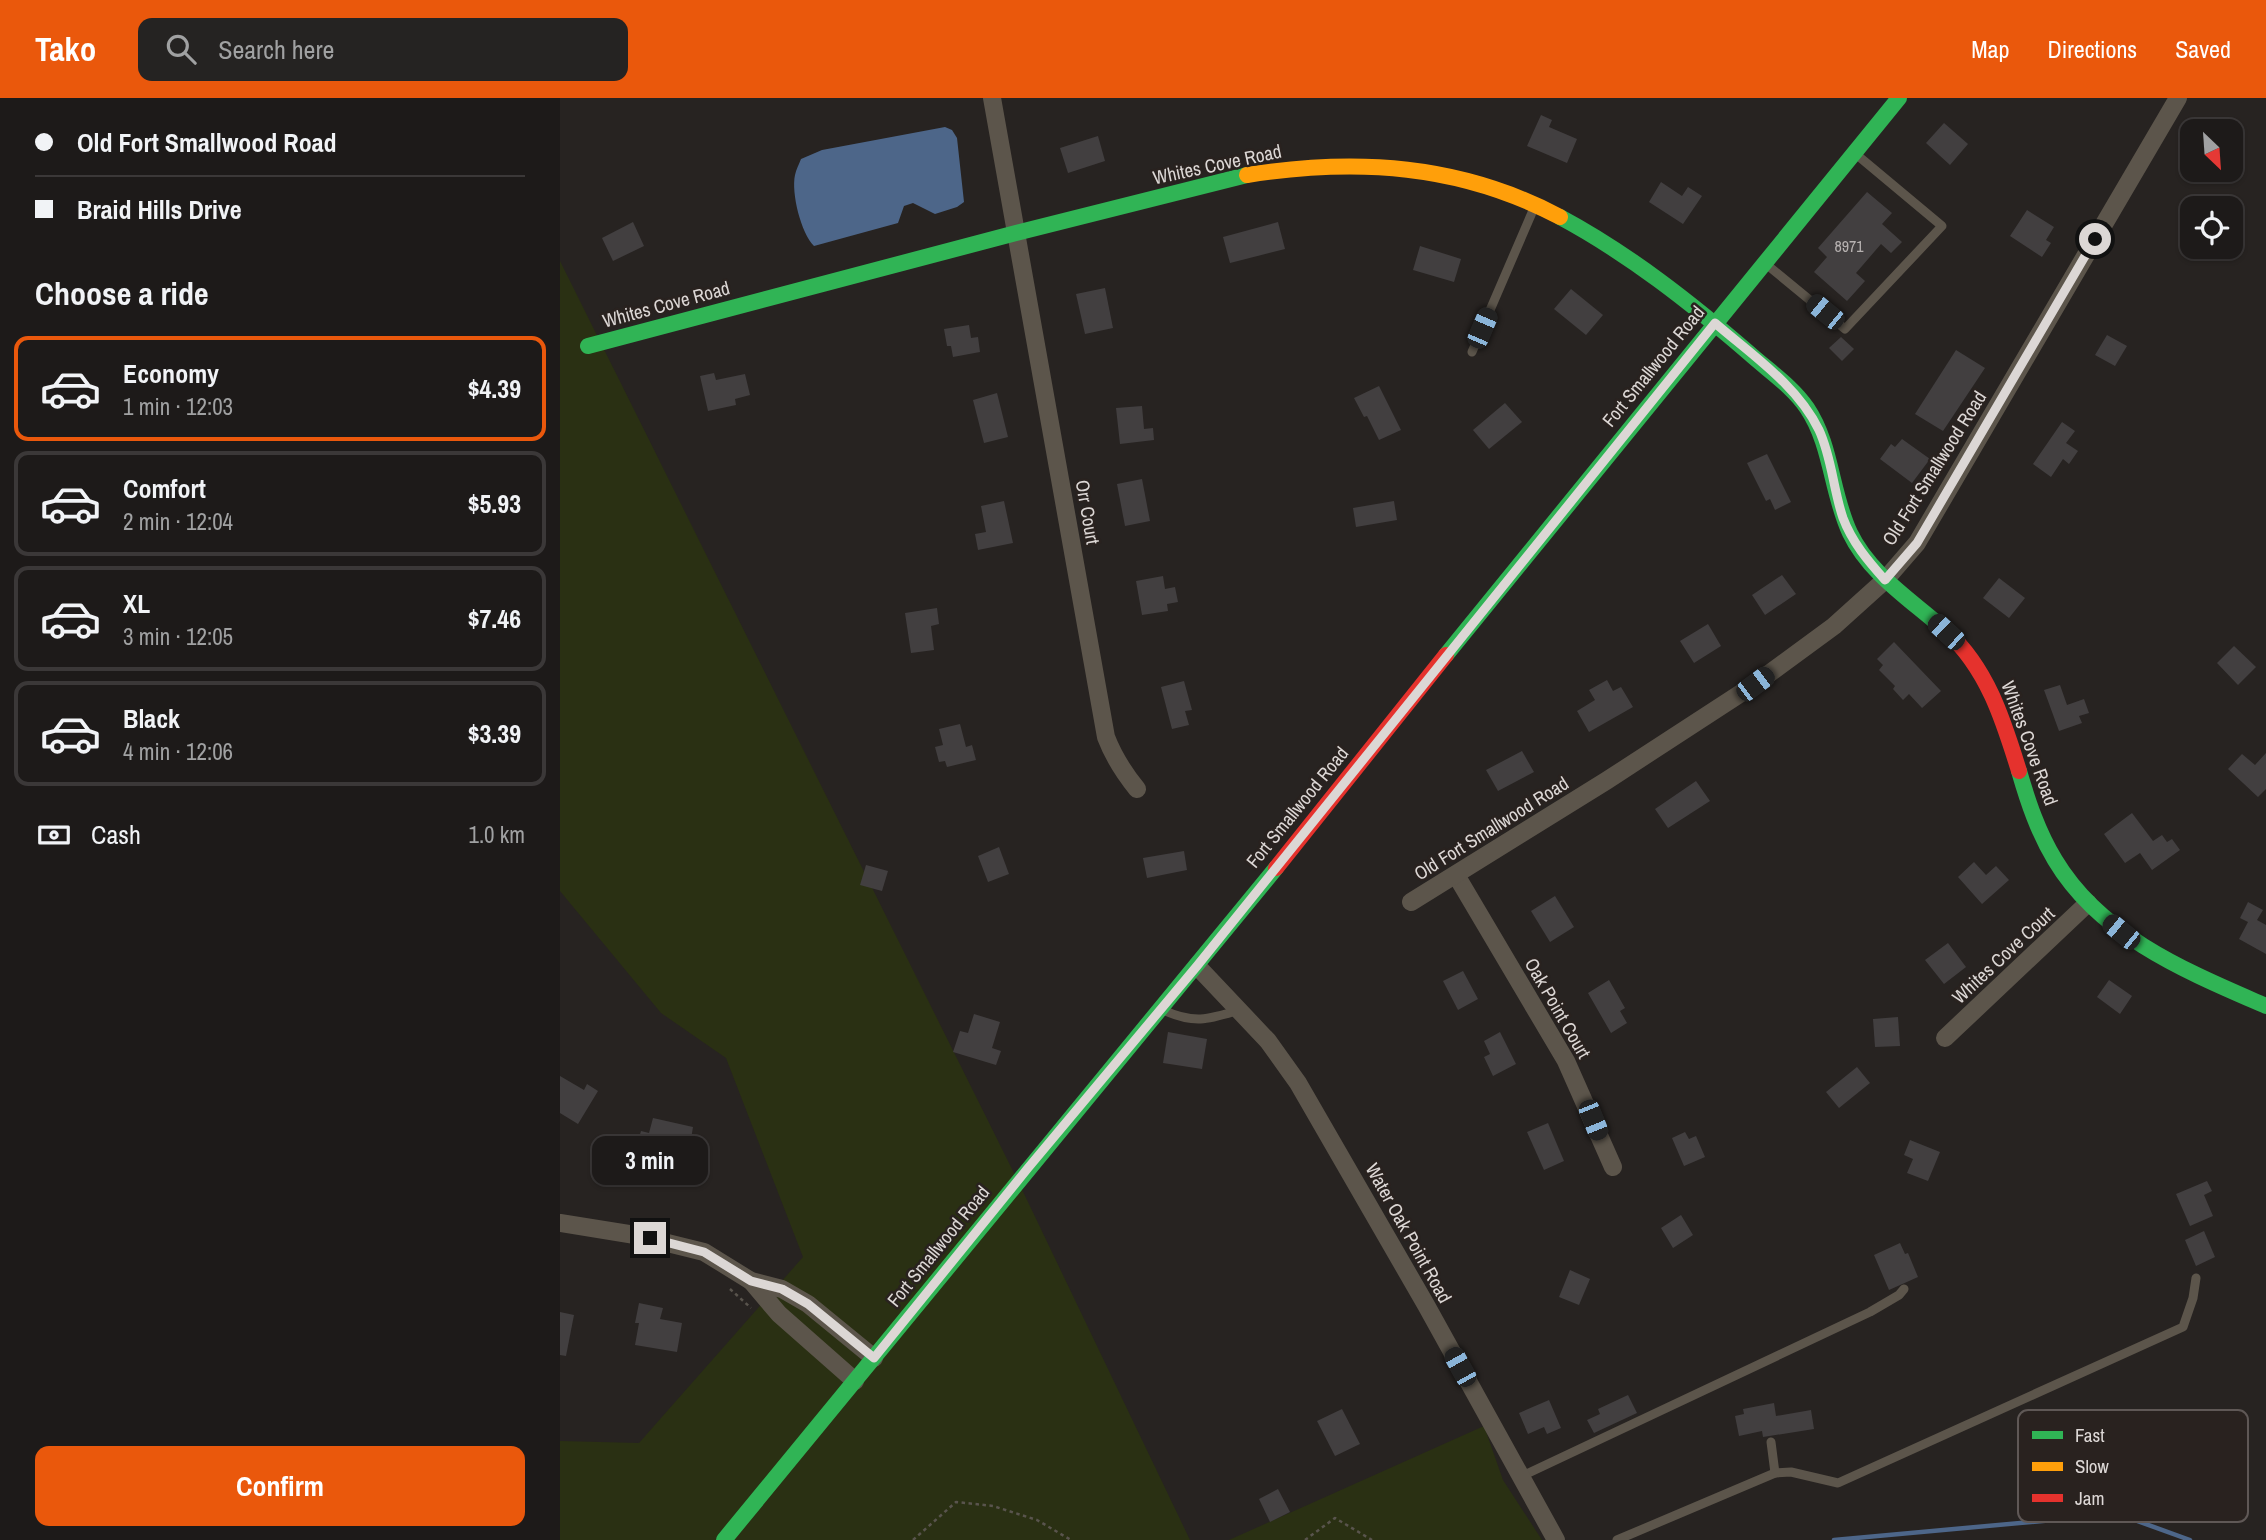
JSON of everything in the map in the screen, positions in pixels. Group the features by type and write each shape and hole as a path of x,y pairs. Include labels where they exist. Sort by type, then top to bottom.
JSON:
{"street":[{"name":"Orr Court","path":"992,98 1106,737 1123,772 1138,789"},
{"name":"Fort Smallwood Road","path":"724,1540 1197,966 1899,98"},
{"name":"Old Fort Smallwood Road","path":"1411,902 1615,776 1755,684 1834,626 1885,580 1917,543 2178,98"},
{"name":"Whites Cove Road","path":"588,346 1247,175 1321,166 1364,165 1454,179 1535,206 1606,243 1715,323 1779,378 1807,409 1825,443 1842,516 1870,562 1885,580 1959,645 1977,666 1997,706 2037,826 2062,870 2088,903 2117,929 2150,952 2266,1006"},
{"name":"Oak Point Court","path":"1456,875 1566,1061 1612,1167"},
{"name":"Whites Cove Court","path":"1945,1038 2088,903"},
{"name":"Water Oak Point Road","path":"1197,966 1268,1041 1322,1122 1556,1540"},
{"path":"560,1223 635,1235 704,1252 751,1281 782,1289 808,1304 874,1358"},
{"path":"751,1281 779,1314 855,1381"}],"lane":[{"path":"1764,263 1845,329 1941,226 1853,152"},
{"path":"1472,352 1535,206"},
{"path":"1161,1009 1182,1018 1197,1019 1213,1018 1239,1010"},
{"path":"1617,1540 1775,1473 1791,1472 1838,1483 2183,1327 2193,1298 2196,1278"},
{"path":"1520,1477 1870,1312 1899,1295 1904,1289"},
{"path":"1771,1442 1775,1473"}],"path":[{"path":"723,1282 757,1314"},
{"path":"913,1540 956,1502 993,1506 1037,1520 1071,1540"},
{"path":"1305,1540 1335,1518 1372,1540"}],"green space":[{"path":"560,261 1015,1175 1190,1540 560,1540 560,1441 639,1443 803,1257 726,1058 661,1013 560,891"},
{"path":"1484,1426 1503,1480 1542,1540 1229,1540"}],"water":[{"path":"945,127 952,130 957,138 964,202 935,214 913,203 904,206 898,223 814,246 801,223 796,202 794,183 801,159 822,150"}],"building":[{"path":"1541,115 1552,120 1549,127 1577,139 1567,163 1527,146"},
{"path":"1944,123 1968,144 1950,165 1926,143"},
{"path":"1098,136 1105,161 1068,173 1060,148"},
{"path":"1661,182 1682,196 1688,187 1702,196 1683,224 1649,202"},
{"path":"1867,192 1892,213 1882,224 1902,242 1891,253 1881,244 1856,273 1865,281 1847,301 1814,272 1827,257 1818,248"},
{"path":"2027,210 2054,227 2046,240 2051,243 2042,257 2010,236"},
{"path":"633,222 644,246 613,261 602,238"},
{"path":"1278,222 1285,249 1230,263 1223,237"},
{"path":"1420,246 1461,259 1454,282 1413,270"},
{"path":"1105,288 1113,328 1085,334 1076,294"},
{"path":"1571,289 1603,315 1586,335 1554,309"},
{"path":"969,325 971,338 978,337 980,352 953,357 951,346 947,346 944,329"},
{"path":"2107,335 2127,346 2115,366 2095,355"},
{"path":"1841,337 1854,349 1842,361 1829,348"},
{"path":"1956,350 1985,368 1943,431 1915,414"},
{"path":"714,373 716,380 745,374 750,395 735,399 736,405 708,411 700,376"},
{"path":"1379,386 1401,430 1379,440 1354,398"},
{"path":"997,393 1008,437 984,443 973,400"},
{"path":"1505,403 1522,422 1489,449 1473,430"},
{"path":"1142,406 1144,429 1153,428 1154,440 1120,444 1116,408"},
{"path":"2062,422 2075,431 2066,443 2078,451 2069,464 2063,459 2051,477 2033,464"},
{"path":"1902,439 1930,459 1912,483 1880,459 1891,444 1895,447"},
{"path":"1767,454 1791,502 1775,510 1770,499 1766,501 1747,463"},
{"path":"1142,479 1150,521 1125,526 1117,484"},
{"path":"1004,501 1013,543 978,550 975,534 986,532 981,506"},
{"path":"1394,501 1397,520 1356,527 1353,508"},
{"path":"1782,575 1796,594 1765,615 1752,595"},
{"path":"1163,576 1165,589 1175,587 1178,602 1167,604 1168,611 1142,615 1136,581"},
{"path":"1999,578 2025,598 2009,618 1983,598"},
{"path":"937,608 939,624 931,626 934,650 911,653 905,613"},
{"path":"1708,624 1721,646 1694,663 1680,641"},
{"path":"1894,642 1941,691 1922,708 1909,694 1903,700 1893,689 1895,686 1879,670 1883,665 1877,659"},
{"path":"2234,646 2256,667 2238,685 2217,663"},
{"path":"1607,680 1613,691 1621,687 1633,707 1589,732 1577,711 1595,700 1589,690"},
{"path":"1184,681 1192,710 1185,711 1189,725 1172,729 1161,687"},
{"path":"2060,685 2067,705 2084,699 2089,713 2079,716 2082,723 2059,731 2044,690"},
{"path":"960,724 966,747 972,745 976,760 947,767 945,761 939,762 935,747 943,745 939,729"},
{"path":"1522,751 1534,772 1498,791 1486,770"},
{"path":"2266,753 2266,789 2258,797 2228,769 2242,754 2255,765"},
{"path":"1696,781 1710,801 1668,828 1655,809"},
{"path":"2132,813 2153,841 2162,835 2167,842 2172,839 2180,850 2152,870 2140,853 2125,863 2104,834"},
{"path":"999,847 1009,874 988,882 978,856"},
{"path":"1184,851 1187,870 1147,878 1143,858"},
{"path":"1974,862 1986,875 1996,866 2009,880 1982,904 1958,877"},
{"path":"866,865 888,871 882,891 860,885"},
{"path":"1555,896 1574,927 1550,942 1531,911"},
{"path":"2248,902 2263,910 2257,920 2266,925 2266,954 2239,939 2248,922 2240,918"},
{"path":"1948,943 1966,967 1944,984 1925,960"},
{"path":"1463,971 1478,999 1458,1010 1443,981"},
{"path":"1609,980 1625,1008 1620,1011 1627,1023 1611,1033 1588,993"},
{"path":"2109,980 2132,996 2120,1014 2097,997"},
{"path":"974,1014 1000,1022 992,1048 1001,1051 996,1065 953,1052 960,1031 968,1033"},
{"path":"1898,1017 1900,1046 1875,1047 1873,1019"},
{"path":"1168,1032 1207,1039 1202,1069 1163,1063"},
{"path":"1500,1032 1516,1064 1493,1076 1484,1057 1490,1054 1484,1041"},
{"path":"1857,1067 1870,1083 1839,1108 1826,1092"},
{"path":"560,1076 584,1090 587,1084 598,1091 578,1124 560,1113"},
{"path":"653,1118 693,1127 691,1139 698,1141 694,1159 660,1151 658,1158 635,1152 641,1131 649,1133"},
{"path":"1548,1123 1564,1161 1544,1170 1527,1132"},
{"path":"1685,1132 1689,1139 1696,1136 1705,1157 1684,1166 1672,1138"},
{"path":"1910,1140 1940,1152 1928,1181 1907,1173 1913,1159 1904,1155"},
{"path":"2207,1181 2212,1191 2204,1195 2213,1216 2190,1226 2176,1194"},
{"path":"1681,1215 1693,1235 1673,1248 1661,1228"},
{"path":"2204,1231 2215,1257 2196,1266 2185,1240"},
{"path":"1900,1243 1905,1254 1908,1253 1918,1277 1889,1290 1874,1255"},
{"path":"1570,1270 1590,1279 1579,1305 1559,1297"},
{"path":"639,1303 663,1308 660,1319 682,1323 677,1352 635,1345"},
{"path":"560,1312 574,1315 566,1356 560,1355"},
{"path":"1628,1395 1637,1413 1594,1433 1587,1420 1600,1414 1598,1409"},
{"path":"1549,1400 1561,1428 1547,1434 1544,1427 1528,1434 1519,1413"},
{"path":"1774,1403 1776,1416 1811,1410 1814,1429 1763,1437 1762,1431 1739,1436 1735,1416 1744,1414 1743,1409"},
{"path":"1342,1409 1360,1444 1335,1456 1317,1421"},
{"path":"1278,1489 1290,1512 1270,1522 1259,1499"}],"waterway":[{"path":"1834,1540 2031,1522"},
{"path":"2140,1522 2190,1540"}],"traffic: fast":[{"path":"1446,655 1899,98"},
{"path":"588,346 1247,175"},
{"path":"1560,217 1586,231 1659,280 1727,334 1794,393 1807,408 1822,438 1844,518 1859,548 1880,575 1946,631"},
{"path":"2019,771 2034,817 2055,860 2074,887 2096,911 2148,949 2207,980 2266,1006"},
{"path":"724,1540 1276,868"}],"traffic: slow":[{"path":"1247,175 1328,167 1407,170 1484,186 1522,199 1560,217"}],"traffic: jam":[{"path":"1946,631 1972,661 1992,695 2019,771"},
{"path":"1276,868 1446,655"}],"route":[{"path":"650,1238 704,1252 751,1281 782,1289 808,1304 874,1358 1197,966 1715,323 1779,378 1807,409 1825,443 1842,516 1858,546 1885,580 1917,543 2095,239"}]}
